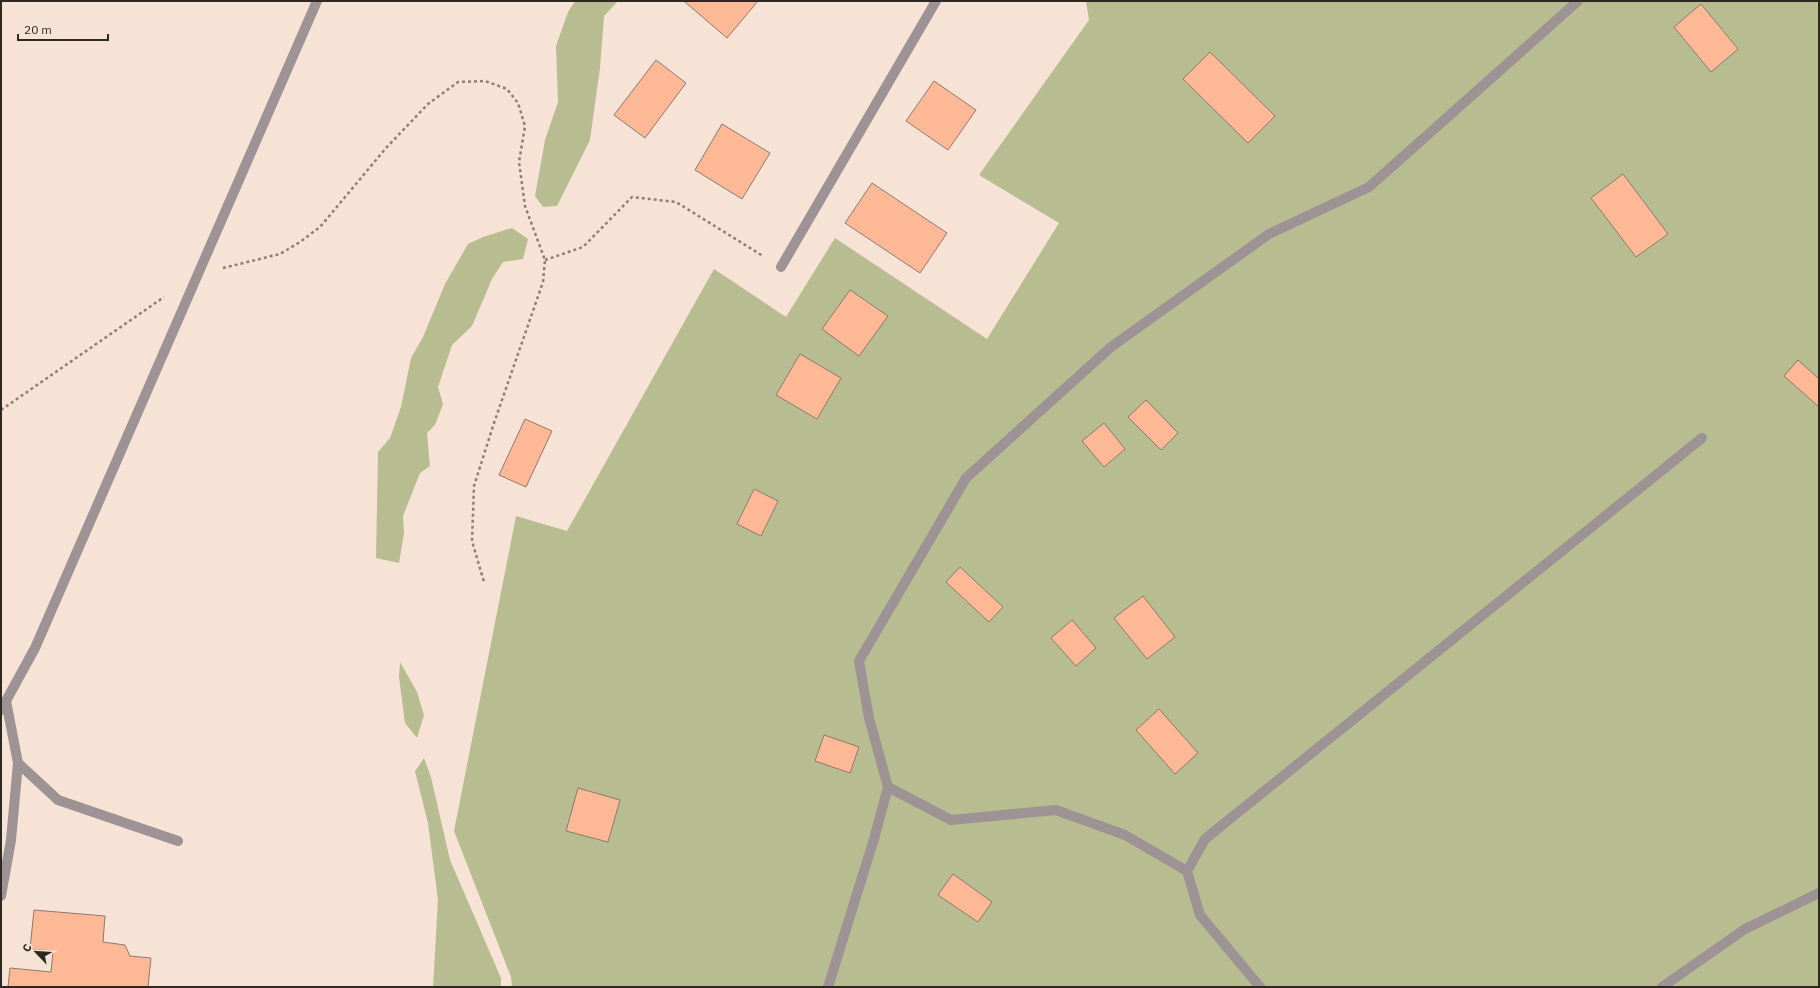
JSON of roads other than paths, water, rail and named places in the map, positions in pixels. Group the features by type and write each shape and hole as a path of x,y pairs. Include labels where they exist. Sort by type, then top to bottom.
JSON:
{"lane":[{"path":"1,896 11,840 18,763 3,706 35,648 317,1"},
{"path":"781,266 936,1"},
{"path":"828,987 874,839 888,787 869,718 859,661 966,478 1117,343 1269,234 1369,187 1578,1"},
{"path":"1187,871 1205,839 1702,438"},
{"path":"18,763 58,800 178,841"},
{"path":"888,787 951,820 1056,810 1126,835 1187,871 1200,915 1260,987"},
{"path":"1662,987 1745,929 1819,893"}]}
